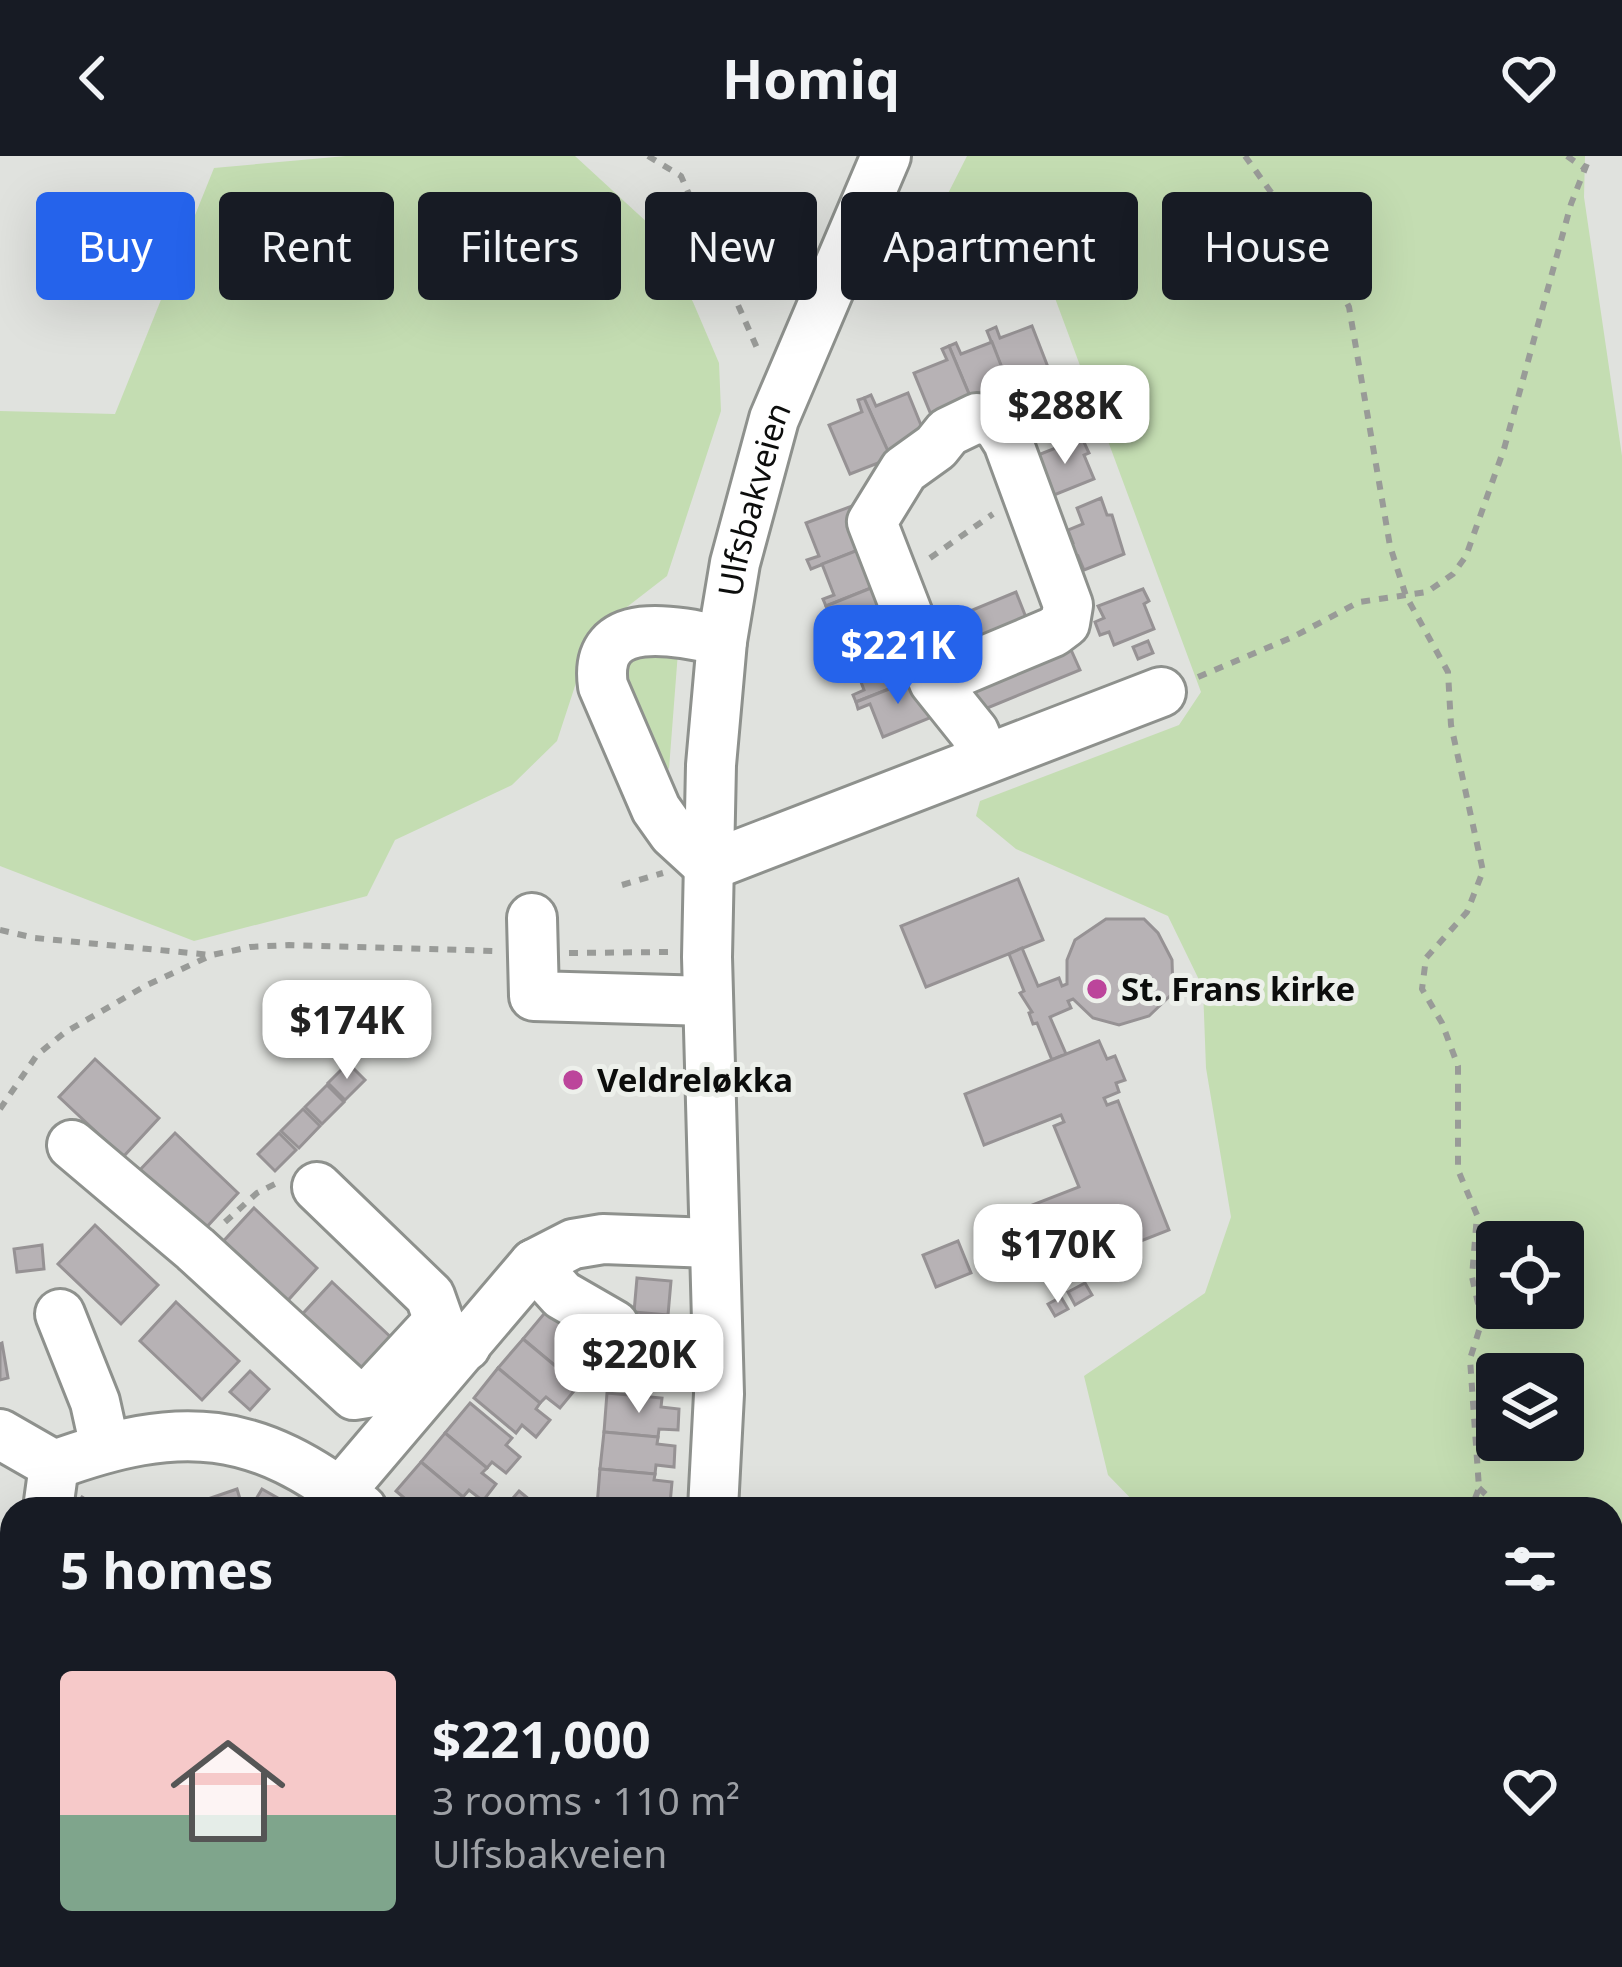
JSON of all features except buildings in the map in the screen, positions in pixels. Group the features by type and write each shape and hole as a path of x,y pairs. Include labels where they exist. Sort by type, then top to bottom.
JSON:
{"street":[{"name":"Ulfsbakveien","path":"714,1497 719,1394 708,1001 685,856 711,765 722,640 735,563 774,419 886,156"},
{"path":"934,682 1053,632 1065,623 1068,605 1008,442 996,423 977,418 961,423 904,470 872,522 934,682 974,732 985,758"},
{"path":"722,640 668,629 632,633 618,640 601,670 603,686 656,809 685,856 985,758 1162,692"},
{"path":"533,935 534,996 708,1001"},
{"path":"72,1145 195,1249 354,1395 373,1392 427,1333 453,1336"},
{"path":"317,1187 430,1296 453,1336"},
{"path":"353,1497 453,1336 534,1264 573,1244 603,1239 712,1243"},
{"path":"534,1264 562,1294 614,1324"},
{"path":"60,1314 95,1402 105,1447"},
{"path":"0,1433 51,1487 105,1447 220,1435 295,1462 347,1497"}],"path":[{"path":"648,156 681,176 758,348 767,326"},
{"path":"1245,156 1349,307 1390,546 1406,596 1448,671 1451,725 1483,871 1467,912 1426,958 1422,989 1442,1023 1458,1066 1458,1170 1477,1216 1472,1276 1482,1321 1470,1359 1476,1497"},
{"path":"1567,156 1584,168"},
{"path":"1162,692 1293,637 1359,602 1427,592 1453,574 1466,556 1504,449 1590,156"},
{"path":"897,586 962,533 1028,497"},
{"path":"622,885 685,856"},
{"path":"0,930 35,938 212,955"},
{"path":"0,1109 37,1055 64,1033 145,986 212,955 250,946 533,935 668,955 668,934"},
{"path":"195,1249 257,1193 282,1180 317,1187"},
{"path":"1479,1488 1488,1497"}],"green space":[{"path":"346,156 575,156 614,192 418,192 418,300 621,300 621,198 645,220 645,300 692,300 719,363 721,411 667,576 592,634 557,741 512,785 395,840 367,896 194,941 0,866 0,411 115,414 161,300 195,300 195,215 214,168"},
{"path":"967,156 1585,156 1584,197 1622,456 1622,1497 1129,1497 1108,1475 1084,1376 1205,1293 1231,1217 1206,1068 1203,988 1168,916 1016,849 976,816 980,801 1179,725 1201,692 1056,300 1138,300 1138,192 949,192"},
{"path":"639,652 678,652 669,769 630,684 629,666"}],"place":[{"name":"St. Frans kirke","path":"1097,989"},
{"name":"Veldreløkka","path":"573,1080"}]}
